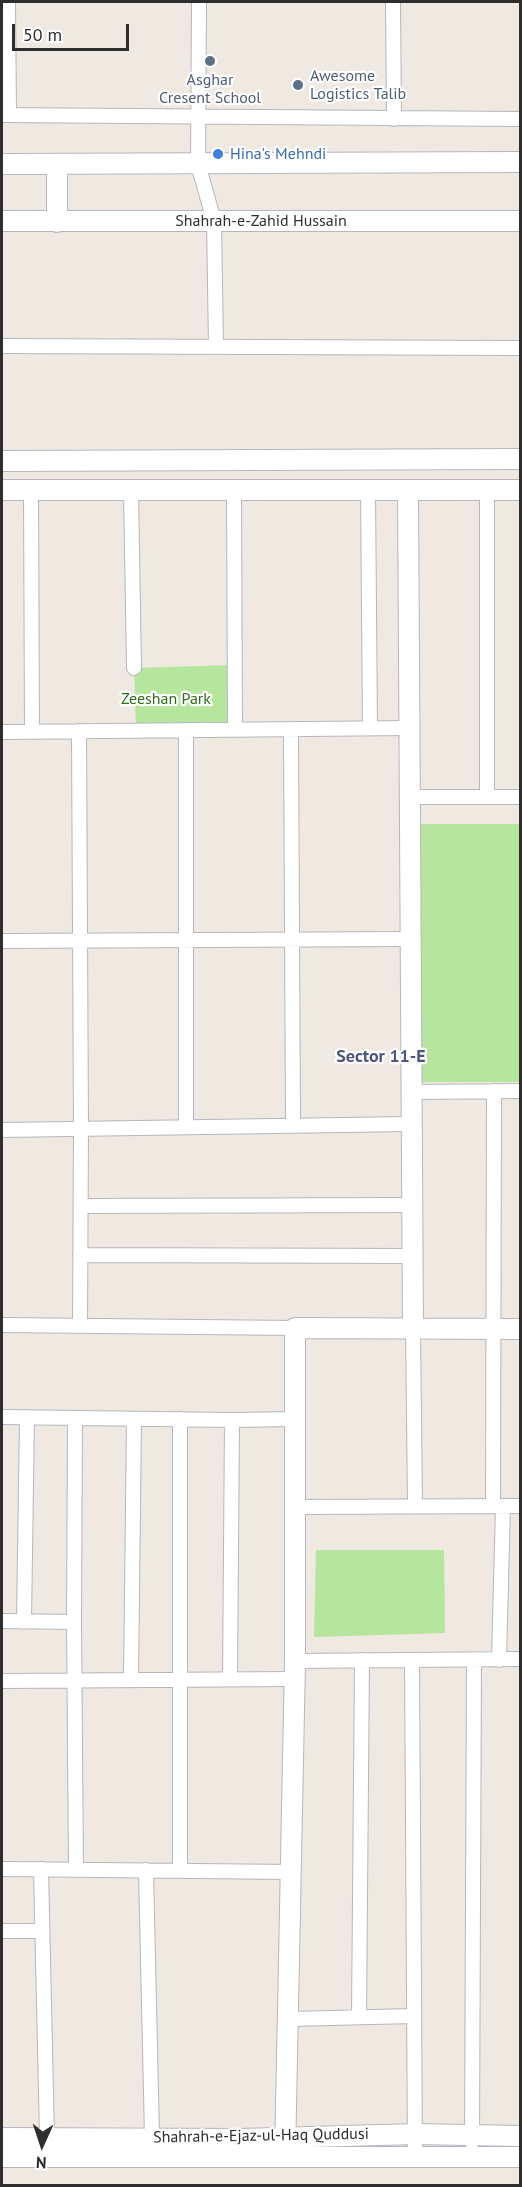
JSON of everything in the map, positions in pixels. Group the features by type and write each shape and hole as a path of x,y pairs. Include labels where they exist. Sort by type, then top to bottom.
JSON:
{"street":[{"path":"8,2 5,115 520,119"},
{"path":"199,2 198,164 214,221 216,347"},
{"path":"393,2 394,119"},
{"path":"2,164 520,162"},
{"path":"57,164 57,222"},
{"name":"Shahrah-e-Zahid Hussain","path":"2,221 520,221"},
{"path":"2,346 520,348"},
{"path":"2,461 520,459"},
{"path":"487,489 487,797"},
{"path":"2,490 520,490"},
{"path":"31,490 32,732"},
{"path":"131,490 134,668"},
{"path":"234,490 235,730"},
{"path":"368,491 369,728"},
{"path":"408,491 415,1506"},
{"path":"2,732 408,728"},
{"path":"291,729 293,1125"},
{"path":"186,730 186,1127"},
{"path":"79,731 80,1326"},
{"path":"409,797 520,797"},
{"path":"2,941 410,939"},
{"path":"494,1091 492,1328 498,1506 499,1659"},
{"path":"411,1092 520,1091"},
{"path":"2,1130 411,1124"},
{"path":"81,1206 412,1205"},
{"path":"80,1255 412,1256"},
{"path":"2,1325 520,1329"},
{"path":"286,2147 295,1670 294,1328"},
{"path":"2,1417 294,1419"},
{"path":"24,1622 27,1417"},
{"path":"75,1418 76,1870"},
{"path":"130,1680 134,1419"},
{"path":"180,1419 180,1871"},
{"path":"230,1679 232,1420"},
{"path":"293,1507 520,1506"},
{"path":"2,1621 74,1622"},
{"path":"471,2156 473,2135 474,1659"},
{"path":"2,1682 230,1679 362,1660 520,1659"},
{"path":"359,2017 362,1660"},
{"path":"412,1660 415,2157"},
{"path":"2,1869 292,1872"},
{"path":"41,1869 46,2138"},
{"path":"146,1870 152,2137"},
{"path":"2,1931 42,1931"},
{"path":"289,2019 414,2016"},
{"name":"Shahrah-e-Ejaz-ul-Haq Quddusi","path":"2,2157 286,2147 415,2134 520,2136"},
{"name":"Shahrah-e-Ejaz-ul-Haq Quddusi","path":"2,2138 240,2139 286,2147 415,2157 520,2157"}],"green space":[{"name":"Zeeshan Park","path":"235,665 235,730 136,730 134,668"},
{"path":"420,824 520,824 520,1082 419,1082"},
{"path":"316,1550 444,1550 445,1633 314,1637"}],"place":[{"name":"Asghar Cresent School","path":"210,61"},
{"name":"Awesome Logistics Talib","path":"298,85"},
{"name":"Hina's Mehndi","path":"218,154"}],"district":[{"name":"Sector 11-E","path":"381,1057"}]}
